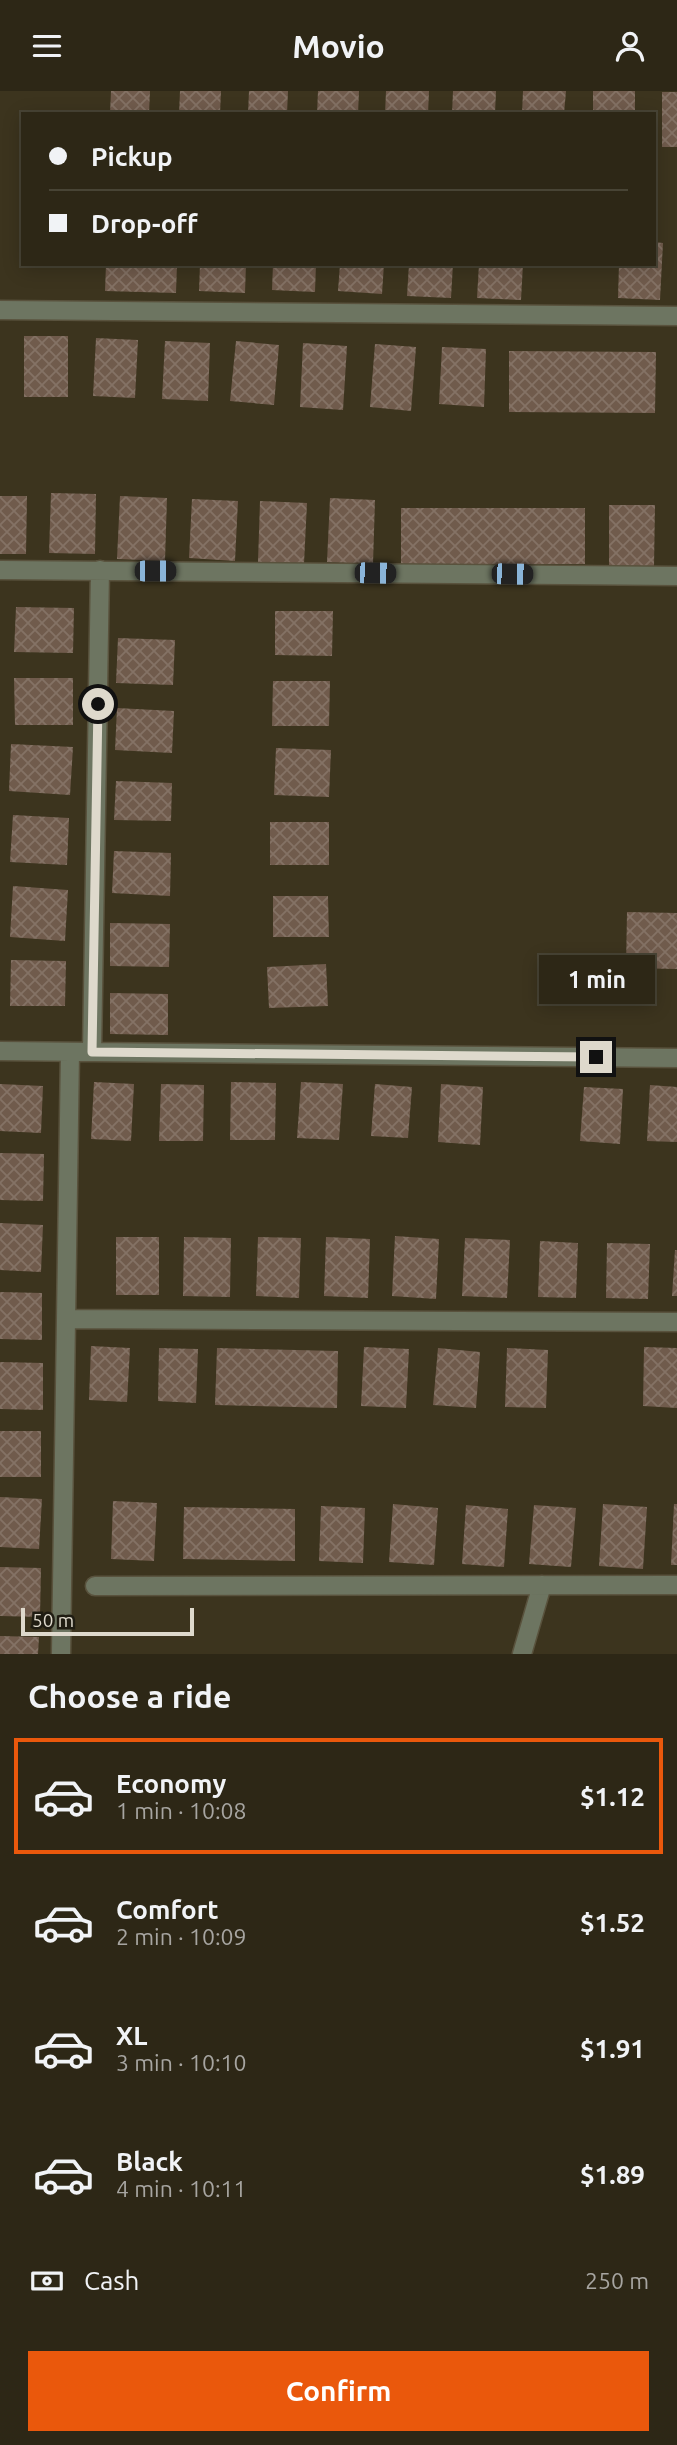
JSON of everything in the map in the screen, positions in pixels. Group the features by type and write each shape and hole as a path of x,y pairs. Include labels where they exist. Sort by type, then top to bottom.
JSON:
{"street":[{"path":"0,310 677,316"},
{"path":"0,570 677,576"},
{"path":"92,1052 100,570"},
{"path":"0,1051 677,1058"},
{"path":"61,1654 70,1052"},
{"path":"67,1319 677,1322"},
{"path":"522,1654 542,1585"},
{"path":"95,1586 677,1585"}],"building":[{"path":"111,91 150,91 149,112 110,112"},
{"path":"180,91 221,91 220,112 179,112"},
{"path":"249,91 288,91 287,112 248,112"},
{"path":"318,91 359,91 358,112 317,112"},
{"path":"386,91 429,91 428,112 385,112"},
{"path":"453,91 496,91 495,112 452,112"},
{"path":"523,91 566,91 564,112 522,112"},
{"path":"593,91 635,91 635,112 593,112"},
{"path":"662,92 677,92 677,147 662,147"},
{"path":"656,242 663,243 660,300 618,298 619,266 656,266"},
{"path":"106,266 177,266 176,293 105,291"},
{"path":"200,266 246,266 245,293 199,291"},
{"path":"273,266 316,266 315,292 272,290"},
{"path":"340,266 384,266 382,294 338,291"},
{"path":"409,266 453,266 451,298 407,296"},
{"path":"479,266 523,266 521,300 477,298"},
{"path":"24,336 68,336 68,397 24,397"},
{"path":"96,338 138,340 135,398 93,396"},
{"path":"165,341 210,343 208,401 162,399"},
{"path":"236,341 279,345 274,405 230,401"},
{"path":"303,343 347,346 343,410 300,407"},
{"path":"375,344 416,347 411,411 370,407"},
{"path":"442,347 486,349 484,407 439,404"},
{"path":"509,351 656,352 655,413 509,412"},
{"path":"51,493 96,494 95,554 49,553"},
{"path":"0,496 27,496 26,554 0,554"},
{"path":"120,496 167,498 165,561 117,559"},
{"path":"330,498 375,500 373,564 327,562"},
{"path":"192,499 238,501 235,561 189,558"},
{"path":"260,501 307,503 304,564 258,562"},
{"path":"609,505 655,505 654,567 609,566"},
{"path":"401,508 585,508 585,564 401,564"},
{"path":"16,607 74,608 73,653 14,652"},
{"path":"275,611 333,611 332,656 275,655"},
{"path":"118,638 175,640 173,685 116,683"},
{"path":"14,678 73,678 73,725 15,725"},
{"path":"273,681 330,681 329,726 272,726"},
{"path":"117,708 174,711 172,753 115,750"},
{"path":"11,744 73,747 70,795 9,791"},
{"path":"276,748 331,750 329,797 274,795"},
{"path":"116,781 172,783 171,821 114,820"},
{"path":"13,815 69,818 67,865 10,862"},
{"path":"270,822 329,822 329,865 270,865"},
{"path":"114,851 171,853 170,896 112,893"},
{"path":"13,886 68,890 65,941 10,937"},
{"path":"273,896 328,896 329,937 273,937"},
{"path":"627,912 677,913 677,969 626,968"},
{"path":"110,923 170,924 169,967 110,966"},
{"path":"11,960 66,961 65,1006 10,1006"},
{"path":"326,964 328,1006 269,1008 267,967"},
{"path":"110,993 168,994 168,1035 110,1034"},
{"path":"94,1082 134,1084 131,1141 91,1139"},
{"path":"231,1082 276,1083 275,1140 230,1140"},
{"path":"301,1082 343,1084 339,1140 297,1138"},
{"path":"0,1084 43,1086 41,1133 0,1131"},
{"path":"161,1084 204,1085 203,1141 159,1141"},
{"path":"375,1084 412,1087 408,1138 371,1136"},
{"path":"441,1084 483,1087 480,1145 438,1142"},
{"path":"650,1085 677,1087 677,1142 647,1141"},
{"path":"584,1087 623,1089 620,1144 580,1141"},
{"path":"0,1153 44,1154 43,1201 0,1200"},
{"path":"0,1223 43,1225 41,1272 0,1270"},
{"path":"395,1236 439,1239 436,1299 392,1296"},
{"path":"116,1237 159,1237 159,1295 116,1295"},
{"path":"184,1237 231,1238 230,1297 183,1296"},
{"path":"258,1237 301,1238 299,1298 256,1296"},
{"path":"326,1237 370,1239 368,1298 324,1296"},
{"path":"465,1238 510,1240 507,1298 462,1296"},
{"path":"540,1241 578,1243 576,1298 538,1297"},
{"path":"607,1243 650,1244 648,1299 606,1298"},
{"path":"675,1250 677,1296 672,1296"},
{"path":"0,1292 42,1293 42,1340 0,1339"},
{"path":"91,1346 130,1348 127,1402 89,1400"},
{"path":"364,1347 409,1349 406,1408 361,1406"},
{"path":"644,1347 677,1348 677,1408 643,1406"},
{"path":"159,1348 198,1349 196,1403 158,1401"},
{"path":"217,1348 338,1351 337,1408 215,1405"},
{"path":"438,1348 480,1352 476,1408 433,1405"},
{"path":"507,1348 548,1350 546,1408 505,1407"},
{"path":"0,1362 43,1363 43,1410 0,1409"},
{"path":"0,1431 41,1431 41,1477 0,1477"},
{"path":"0,1497 42,1499 39,1549 0,1547"},
{"path":"113,1501 157,1503 154,1561 111,1559"},
{"path":"393,1504 438,1508 434,1565 389,1562"},
{"path":"603,1504 647,1507 643,1569 599,1566"},
{"path":"674,1504 677,1504 677,1565 671,1565"},
{"path":"466,1505 508,1509 504,1567 462,1564"},
{"path":"534,1505 576,1508 571,1567 529,1564"},
{"path":"321,1506 365,1508 363,1563 319,1561"},
{"path":"184,1507 295,1509 295,1561 183,1559"},
{"path":"0,1567 41,1568 40,1617 0,1616"},
{"path":"0,1636 39,1637 38,1654 0,1654"}],"route":[{"path":"98,704 92,1052 596,1057"}]}
